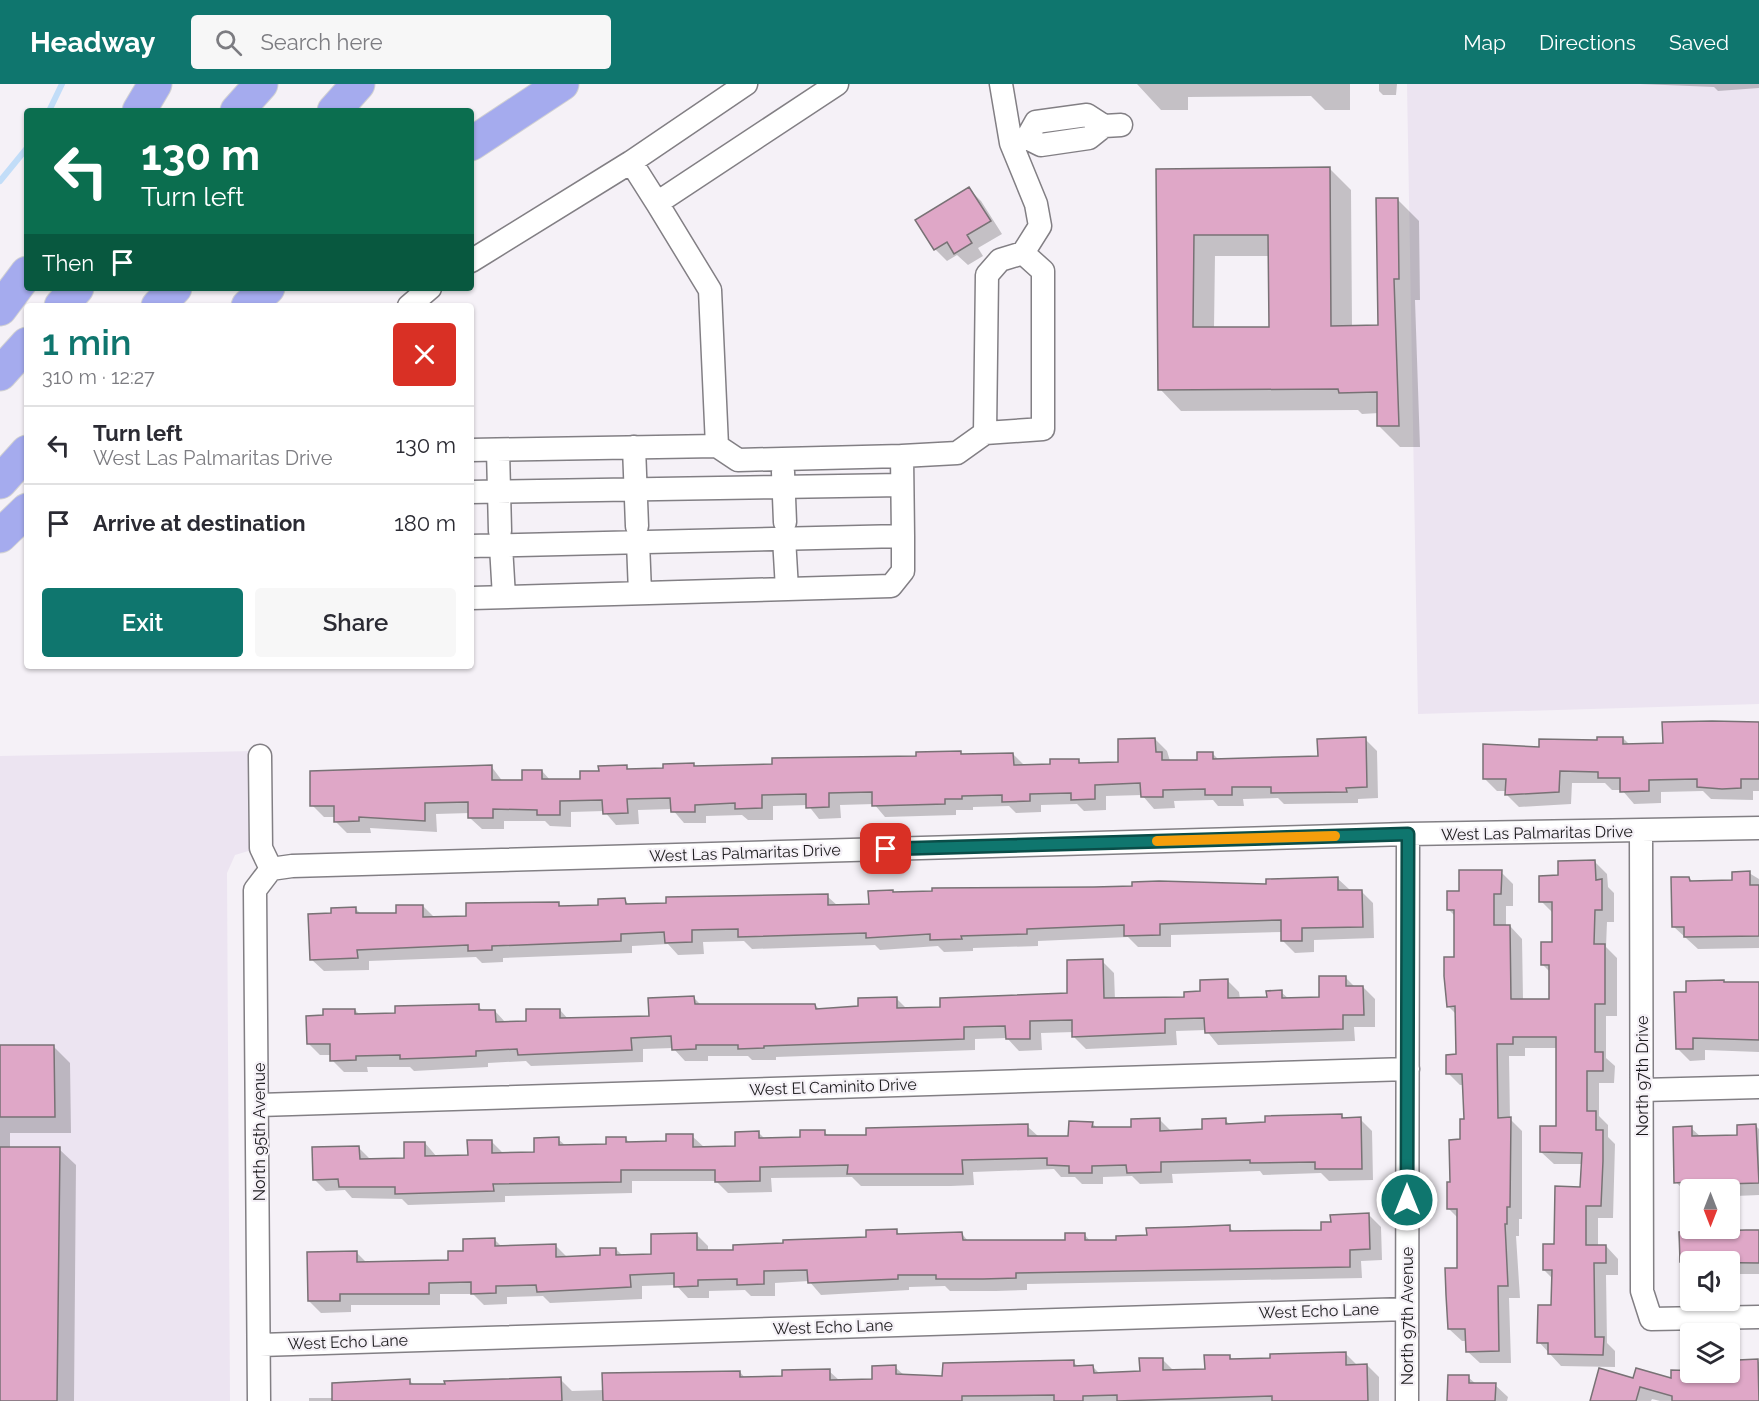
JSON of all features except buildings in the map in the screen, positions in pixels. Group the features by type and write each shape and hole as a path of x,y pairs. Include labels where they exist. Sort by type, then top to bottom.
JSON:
{"highway":[{"path":"141,108 155,84"},
{"path":"240,108 261,84"},
{"path":"337,108 358,84"},
{"path":"474,142 562,84"},
{"path":"0,309 24,277"},
{"path":"64,303 74,291"},
{"path":"161,303 172,291"},
{"path":"251,303 265,291"},
{"path":"0,374 24,347"},
{"path":"0,482 24,455"},
{"path":"0,536 24,513"}],"street":[{"path":"474,259 631,162 746,84"},
{"path":"657,203 837,84"},
{"path":"985,433 987,274 1000,260 1023,253 1040,226 1019,141 1001,84"},
{"path":"1019,141 1041,145 1089,138 1112,125"},
{"path":"631,162 710,290 717,446"},
{"path":"474,450 717,446 738,460 902,456 957,453 985,433 1043,429 1043,271 1023,253"},
{"path":"412,303 426,291"},
{"path":"634,447 640,593"},
{"path":"498,450 504,597"},
{"path":"474,598 891,586 903,571 902,456"},
{"path":"782,459 787,589"},
{"path":"474,492 902,485"},
{"path":"474,545 500,538 784,530 903,536"},
{"path":"260,756 261,848 271,869"},
{"name":"West Las Palmaritas Drive","path":"271,869 304,866 1408,834 1759,828"},
{"name":"North 97th Drive","path":"1641,831 1642,1291 1651,1319 1759,1317"},
{"name":"North 97th Avenue","path":"1407,1401 1408,834"},
{"name":"North 95th Avenue","path":"259,1401 259,1105 255,890 271,869"},
{"name":"West El Caminito Drive","path":"259,1105 1407,1068"},
{"path":"1642,1090 1759,1087"},
{"name":"West Echo Lane","path":"260,1345 1407,1309"}],"shaded area":[{"path":"1407,84 1759,84 1759,704 1418,714"},
{"path":"255,751 255,849 235,855 227,873 230,1401 0,1401 0,756"}],"waterway":[{"path":"50,108 62,84"},
{"path":"0,181 24,152"}],"slow traffic":[{"path":"1157,841 1335,836"}],"route":[{"path":"886,849 1408,834 1407,1200"}]}
